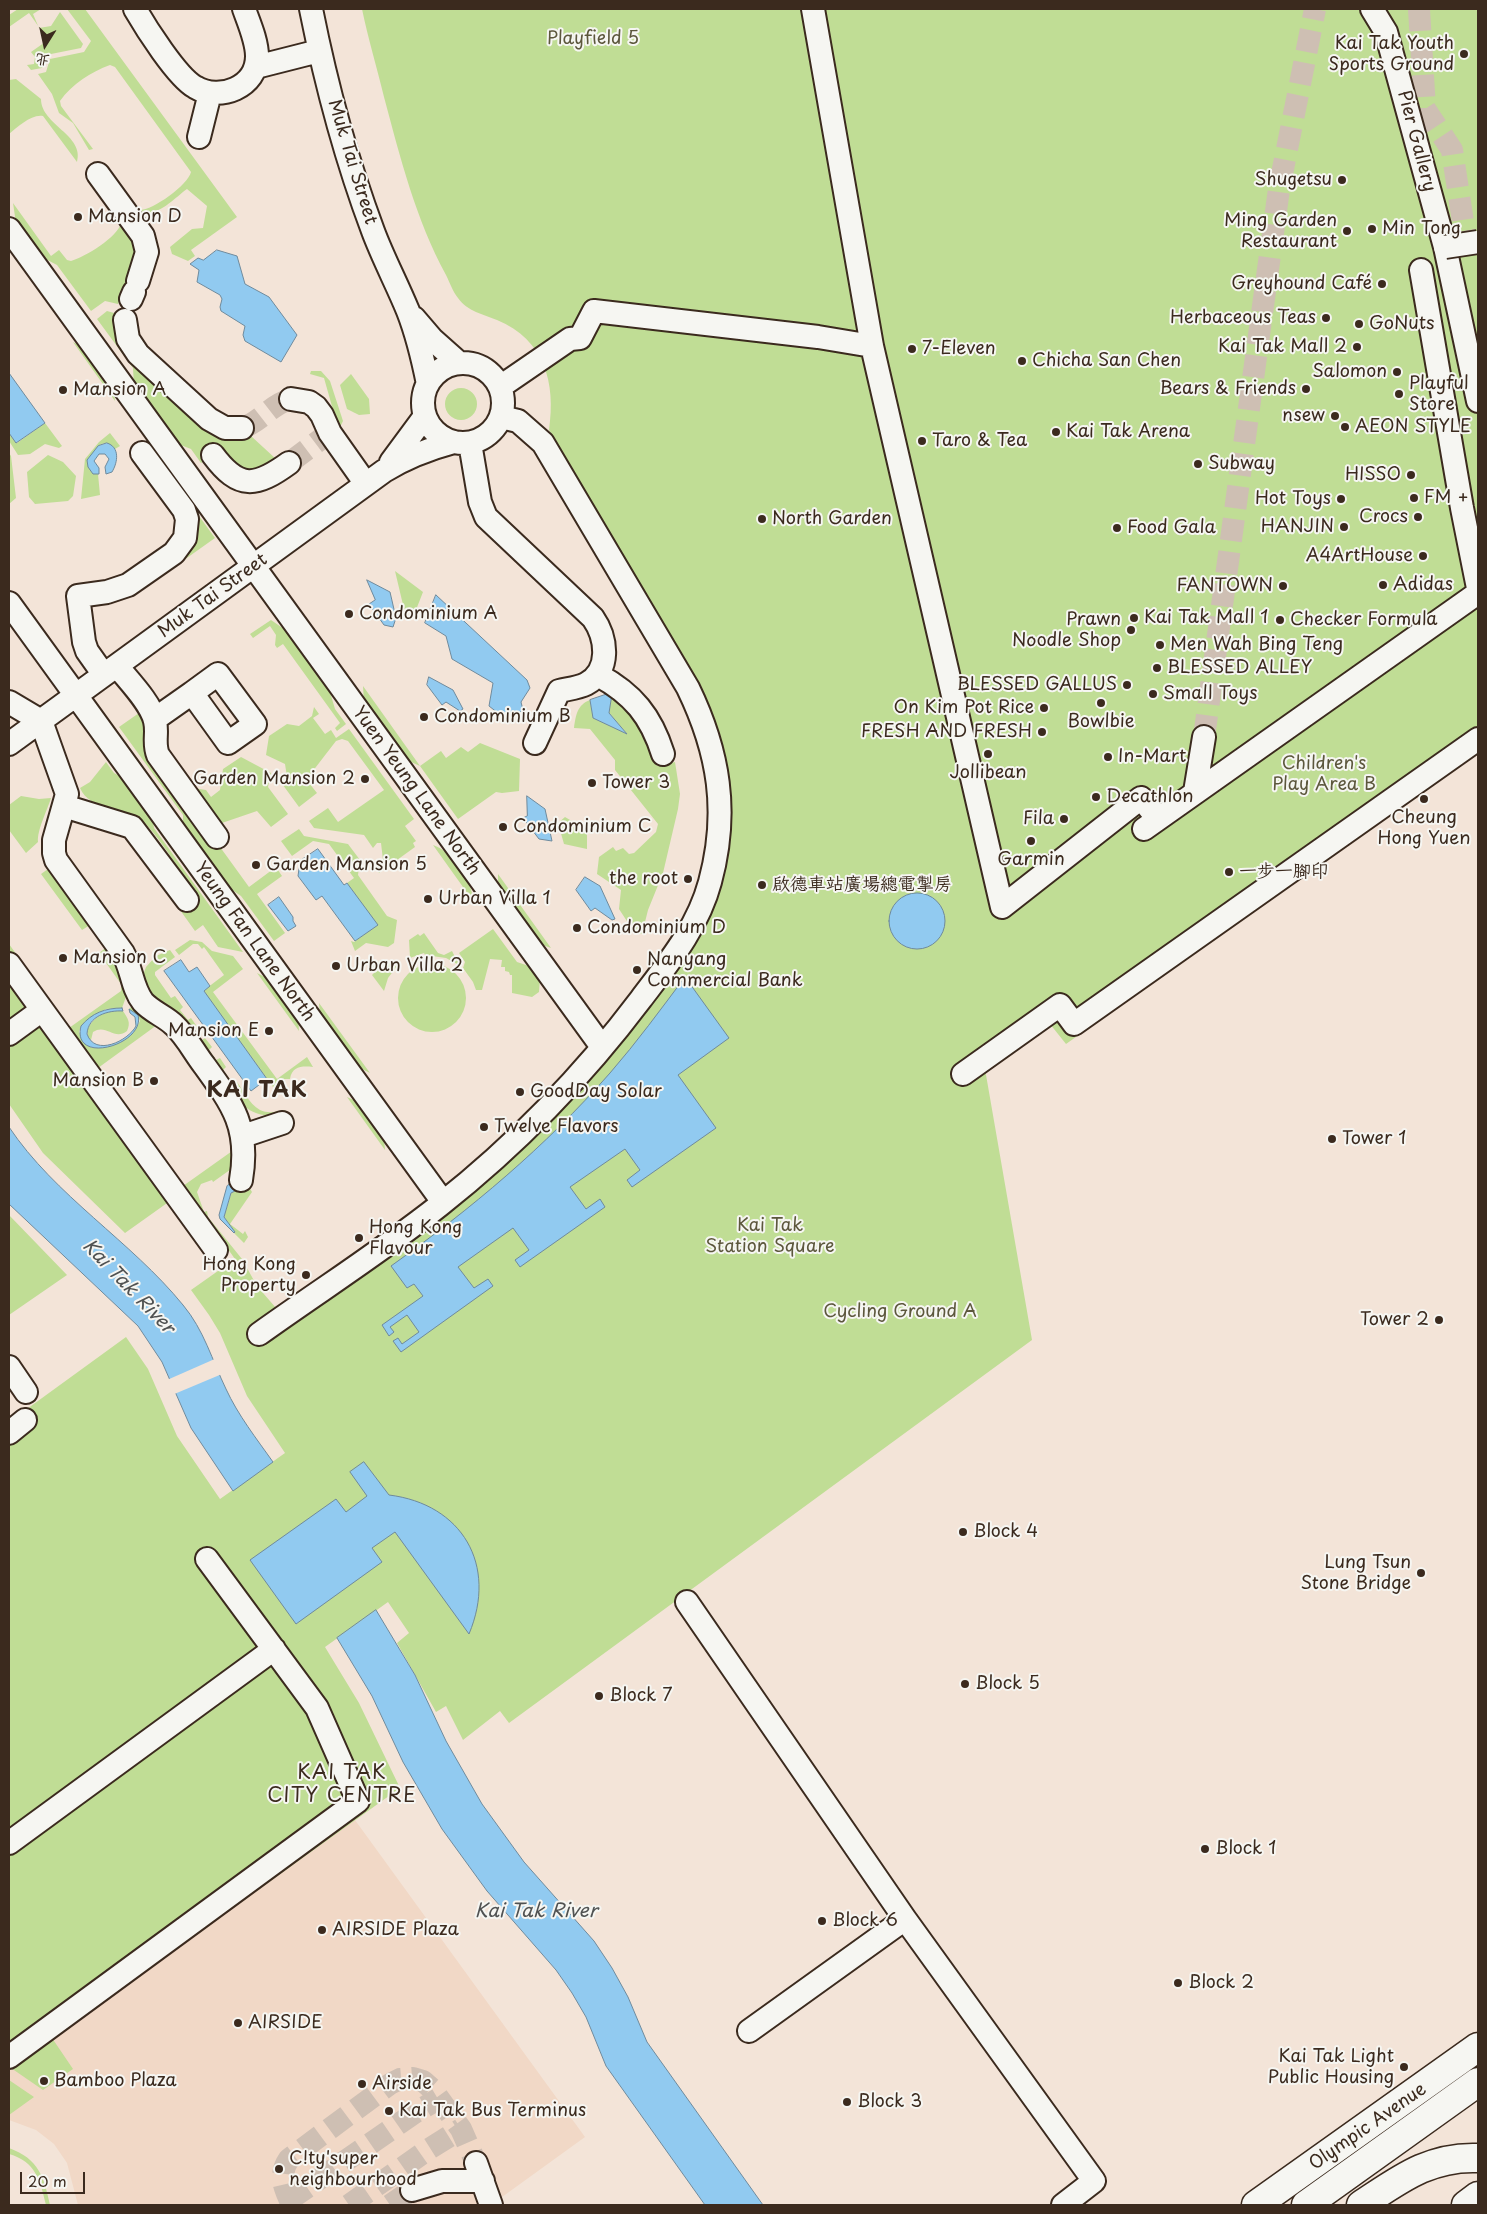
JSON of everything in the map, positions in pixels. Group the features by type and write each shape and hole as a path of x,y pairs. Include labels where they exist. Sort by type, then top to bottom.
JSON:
{"main road":[{"name":"Olympic Avenue","path":"1256,2205 1478,2048"},
{"name":"Olympic Avenue","path":"1306,2205 1478,2082"},
{"path":"1369,2200 1413,2171 1427,2165 1458,2158 1478,2158"},
{"path":"1466,2205 1478,2196"}],"street":[{"path":"135,9 181,74 195,88 218,94 234,90 247,81 256,67 257,55 244,9"},
{"name":"Muk Tai Street","path":"310,9 319,51 359,192 387,264 408,311 420,348 428,384 423,403 425,416 384,471"},
{"path":"813,9 872,346 1002,907 1141,798 1151,824 1478,593"},
{"name":"Pier Gallery","path":"1372,9 1386,32 1445,248 1478,401"},
{"path":"256,67 319,51"},
{"path":"199,137 210,93"},
{"path":"98,174 143,236 146,252 132,298 125,330 132,347 216,424 226,428 242,428"},
{"name":"Yuen Yeung Lane North","path":"9,228 597,1040"},
{"path":"1445,248 1478,242"},
{"path":"1421,270 1460,498 1478,588"},
{"name":"Muk Tai Street","path":"408,311 432,339 458,363"},
{"path":"500,387 570,339 580,338 594,311 818,337 872,346"},
{"path":"259,1334 438,1196 506,1149 570,1086 609,1042 680,947 700,910 710,884 720,828 720,800 715,763 704,724 688,688 544,443 518,421 501,417 503,398 500,387 485,369 473,364 458,363 444,368 432,377 428,384"},
{"path":"291,399 308,402 316,407 322,415 327,434 366,484"},
{"path":"425,416 436,433 462,442 486,517 593,618 604,643 604,653 598,675 585,684 558,691 535,743"},
{"name":"Muk Tai Street","path":"9,744 384,471 425,450 489,434 501,417"},
{"path":"142,454 184,510 187,529 185,538 174,553 128,585 107,592 78,596 84,642 87,651 152,711 155,719 155,745 158,756 217,838"},
{"path":"213,455 228,474 246,481 264,478 289,462"},
{"name":"Yeung Fan Lane North","path":"9,603 438,1196"},
{"path":"598,675 626,694 639,706 650,721 663,754"},
{"path":"155,719 192,693"},
{"path":"9,702 41,721 67,794 54,840 56,860 123,953 130,968 136,990 142,1001 174,1024 229,1099 240,1122 243,1136 244,1164 241,1180"},
{"path":"1196,792 1204,737"},
{"path":"963,1074 1060,1005 1074,1024 1478,738"},
{"path":"64,806 132,827 187,900"},
{"path":"9,964 216,1250"},
{"path":"9,1034 42,1010"},
{"path":"243,1136 282,1123"},
{"path":"9,1367 26,1392"},
{"path":"9,2057 358,1801 317,1708 207,1559"},
{"path":"687,1602 905,1919 1094,2181 1063,2205"},
{"path":"9,1842 274,1648"},
{"path":"749,2031 905,1919"},
{"path":"412,2190 479,2172 491,2205"}],"shaded area":[{"name":"AIRSIDE","path":"355,1820 585,2137 491,2205 78,2205 67,2163 54,2144 36,2130 9,2120 9,2069"}],"green space":[{"path":"18,9 41,9 33,14 38,26 29,13 9,27 9,15"},
{"path":"67,9 85,9 237,217 191,250 195,256 188,261 172,254 170,247 192,229 203,228 207,206 187,189 158,210 145,212 138,210 151,207 168,197 183,184 191,172 115,67 110,65 89,75 70,89 60,101 61,106 93,149 89,150 73,123 59,113 52,94 38,74 46,72 50,59 84,52 91,41"},
{"path":"362,9 1478,9 1478,753 1066,1044 1050,1024 985,1069 1032,1340 509,1723 500,1711 463,1740 446,1706 436,1712 397,1643 409,1633 388,1602 325,1647 359,1703 400,1788 52,2038 73,2069 43,2090 11,2068 9,2069 9,1422 126,1337 148,1369 177,1436 220,1499 285,1453 247,1396 220,1333 191,1290 235,1259 183,1186 235,1149 234,1167 213,1182 212,1180 201,1184 197,1192 204,1212 207,1211 208,1217 242,1259 257,1286 276,1308 338,1264 351,1282 423,1232 474,1191 528,1143 603,1066 648,1010 678,967 705,922 719,890 729,846 731,823 727,778 723,755 710,712 549,430 551,396 544,365 536,351 526,339 513,329 476,312 462,303 453,290 435,254 417,210 403,165"},
{"path":"60,12 83,44 81,48 46,55 42,68 31,70 27,65 34,64 35,57 31,52 48,40 39,28 51,26"},
{"path":"16,79 41,99 43,108 48,116 75,144 78,153 77,162 43,116 29,119 9,134 9,80"},
{"path":"13,203 51,256 59,250 67,260 71,261 92,251 108,240 121,223 130,236 135,251 135,258 130,278 118,304 105,301 91,311 57,265 36,254 17,230"},
{"path":"107,311 114,313 114,330 119,346 246,438 251,436 276,459 259,469 246,470 235,463 221,449 201,463 191,449 178,444 134,387 133,368 97,319"},
{"path":"73,342 84,348 113,386 115,401"},
{"path":"311,371 321,371 330,381 343,421 340,427 337,424 324,378 310,374"},
{"path":"351,374 369,399 370,414 359,415 347,409 340,385"},
{"path":"461,388 467,389 472,393 476,398 476,410 472,415 467,419 461,420 455,419 450,415 446,410 445,404 446,398 450,393 455,389"},
{"path":"45,423 62,446 59,448 45,444 30,454 18,455 9,441 9,433 17,443"},
{"path":"110,433 120,446 115,449 107,443 101,444 87,462 92,472 98,474 100,495 81,499 85,459 99,442"},
{"path":"9,453 11,456 16,498 9,504"},
{"path":"48,455 63,462 76,476 73,496 68,501 35,504 29,497 27,472"},
{"path":"162,465 178,475 197,507 199,516 215,538 184,560 195,543 197,523"},
{"path":"395,571 423,592 414,615 404,609"},
{"path":"271,620 287,631 327,682 335,709 346,724 337,731 335,728 340,723 283,644 277,648 275,645 276,635 270,626 253,638 250,634"},
{"path":"363,686 420,766 400,757 364,703"},
{"path":"612,694 635,718 640,726 657,766 675,762 680,794 663,873 648,910 642,934 634,932 619,909 621,890 597,874 599,857 613,847 616,851 623,848 629,854 634,853 656,832 658,824 615,770 615,760 590,729 574,728 580,708 590,700 593,718 626,733 609,713"},
{"path":"314,707 319,714 313,718 325,734 331,730 336,738 349,729 414,819 405,826 416,841 413,843 415,847 379,873 375,864 383,860 381,843 377,843 373,848 364,835 314,828 309,821 328,808 338,822 384,790 348,741 342,739 336,741 309,776 309,783 317,793 299,807 280,781 287,777 285,764 266,755 269,736 287,724 299,726 312,716"},
{"path":"139,713 144,724 147,760 208,844 215,840 249,887 276,867 282,876 257,894 285,933 274,941 241,896 225,885 183,826 183,815 119,727"},
{"path":"480,743 520,759 519,791 496,792 458,819 420,766 441,751 446,758 461,747 468,752"},
{"path":"241,757 271,773 268,787 288,814 271,827 257,811 219,824 193,788 206,790 211,797 220,790 223,769"},
{"path":"106,762 114,773 123,778 153,820 154,828 243,952 218,947 203,925 195,931 180,910 198,897 155,834 140,819 99,805 85,796 80,788 90,782"},
{"path":"21,796 39,799 51,798 41,826 38,842 26,853 9,830 9,805"},
{"path":"565,817 587,830 587,849 564,844 558,823"},
{"path":"299,829 304,836 348,844 360,860 358,875 387,916 397,920 394,943 388,947 366,943 355,951 351,941 354,942 377,925 347,883 354,878 329,844 313,841 292,856 281,841"},
{"path":"433,845 447,853 460,868 469,885 473,901"},
{"path":"48,869 90,925 82,930 41,874"},
{"path":"498,874 551,948 540,944 498,884"},
{"path":"493,929 517,962 532,967 540,978 539,992 532,997 512,993 512,975 505,971 505,967 501,967 502,960 490,959 482,990 476,990 463,968 465,962 459,953"},
{"path":"424,933 438,953 444,955 452,951 461,962 459,965 446,958 425,955 424,953 410,958 409,940 418,934 420,936"},
{"path":"190,940 202,942 212,951 233,956 243,969 213,992 277,1079 307,1057 313,1067 295,1069 290,1079 285,1079 273,1087 203,991 224,975 204,947 202,949 198,944 193,944 179,955 175,950"},
{"path":"9,944 69,1028 121,991 121,984 99,953 107,947 114,958 127,994 122,1008 106,1009 81,1026 79,1032 92,1048 100,1048 120,1042 136,1028 140,1021 138,1015 129,1009 132,1006 157,1025 98,1068 184,1191 125,1233 43,1153 9,1104"},
{"path":"170,950 175,957 155,972 155,975 171,998 175,996 183,1007 180,1010 188,1020 191,1018 198,1028 195,1030 202,1040 205,1038 212,1047 209,1050 216,1060 220,1058 226,1067 223,1070 231,1081 235,1079 252,1104 260,1110 267,1112 287,1111 290,1123 288,1135 280,1114 261,1114 244,1106 181,1019 146,990 143,975 146,967 156,956"},
{"path":"381,960 397,966 388,978 384,991 372,975 374,973 370,968"},
{"path":"432,964 445,967 456,974 463,985 466,998 463,1011 456,1022 445,1029 432,1032 419,1029 408,1022 401,1011 398,998 401,985 408,974 419,967"},
{"path":"257,973 267,978 298,1018 299,1031"},
{"path":"319,1003 370,1073 358,1067 320,1014"},
{"path":"123,1011 126,1016 129,1023 127,1031 118,1034 102,1029 93,1032 91,1040 88,1038 87,1030 95,1019 106,1012"},
{"path":"347,1097 356,1101 384,1139 385,1150"},
{"path":"249,1187 252,1192 230,1224 243,1234 245,1231 248,1237 244,1243 234,1233 224,1217 232,1191"},
{"path":"9,1215 67,1275 9,1315"},
{"path":"9,2080 34,2097 9,2115"},
{"path":"9,2148 19,2152 34,2163 42,2178 50,2205 46,2205 39,2180 31,2167 18,2157 9,2154"}],"water":[{"path":"217,250 237,256 245,284 269,297 297,335 281,362 245,341 243,335 245,326 221,311 222,299 220,295 197,282 199,270 190,264 198,258 203,260"},
{"path":"9,373 45,423 16,443 9,433"},
{"path":"107,443 116,451 114,468 112,472 106,474 105,467 109,459 105,454 99,454 94,461 99,468 99,474 93,474 88,467 87,460 98,446"},
{"path":"367,580 390,592 396,618 393,627 384,625 369,604 375,600"},
{"path":"436,595 527,680 530,688 521,702 523,710 508,721 489,706 493,683 452,659 446,636 425,623"},
{"path":"429,677 453,690 463,709 460,711 446,702 442,705 427,685"},
{"path":"612,694 609,713 627,734 593,718 590,700"},
{"path":"527,796 545,809 552,841 539,839 523,818 527,816"},
{"path":"318,849 344,885 347,883 378,925 355,941 322,896 316,900 298,876 300,861"},
{"path":"585,877 600,886 615,919 612,920 595,908 591,911 576,890"},
{"path":"917,893 928,895 937,901 943,910 945,921 943,932 937,941 928,947 917,949 906,947 897,941 891,932 889,921 891,910 897,901 906,895"},
{"path":"279,897 293,917 296,926 288,931 268,905"},
{"path":"181,960 189,972 197,967 210,986 204,991 267,1079 251,1091 164,971"},
{"path":"685,977 729,1038 678,1075 716,1128 632,1187 627,1180 640,1170 625,1149 570,1187 586,1209 600,1199 605,1207 520,1267 515,1260 529,1250 513,1228 458,1267 474,1288 488,1279 493,1286 401,1352 393,1341 398,1338 402,1344 419,1332 407,1315 390,1327 394,1332 389,1336 382,1325 423,1296 414,1284 407,1288 391,1266 450,1222 506,1176 560,1126 620,1061"},
{"path":"122,1008 123,1011 100,1015 91,1023 87,1034 91,1041 97,1045 104,1046 126,1037 136,1026 135,1017 130,1013 129,1009 138,1015 137,1026 131,1035 109,1047 97,1048 87,1045 81,1038 81,1026 85,1021 99,1012"},
{"name":"Kai Tak River","path":"9,1127 48,1175 162,1282 183,1305 197,1325 231,1399 273,1462 233,1491 191,1428 162,1362 138,1326 9,1204"},
{"path":"232,1183 237,1190 231,1193 224,1217 234,1233 220,1219 219,1215 227,1186"},
{"path":"364,1462 389,1495 415,1501 436,1511 454,1525 467,1542 476,1562 479,1584 477,1609 469,1634 395,1532 372,1548 382,1562 296,1624 250,1560 336,1499 346,1512 367,1496 350,1472"},
{"name":"Kai Tak River","path":"376,1610 415,1675 446,1741 482,1804 524,1862 594,1941 628,1997 647,2042 763,2205 705,2205 606,2066 586,2017 556,1970 487,1891 442,1829 403,1762 372,1696 337,1638"}],"pier":[{"path":"217,1358 222,1374 172,1395 167,1380"}],"tunnel":[{"path":"1204,737 1279,189 1315,9"},
{"path":"1419,9 1425,109 1452,150 1469,261"},
{"path":"242,428 255,422 284,401 291,399"},
{"path":"289,463 325,436"},
{"path":"292,2205 283,2182 284,2171 289,2159 390,2084 400,2079 413,2078 423,2081 432,2089 461,2129 476,2163"},
{"path":"289,2200 416,2112 438,2099"},
{"path":"349,2205 461,2129"},
{"path":"390,2205 412,2190"}],"place":[{"name":"Kai Tak Youth Sports Ground","path":"1464,54"},
{"name":"Shugetsu","path":"1342,180"},
{"name":"Mansion D","path":"78,217"},
{"name":"Min Tong","path":"1372,229"},
{"name":"Ming Garden Restaurant","path":"1347,231"},
{"name":"Greyhound Café","path":"1382,284"},
{"name":"Herbaceous Teas","path":"1326,318"},
{"name":"GoNuts","path":"1359,324"},
{"name":"Kai Tak Mall 2","path":"1357,347"},
{"name":"7-Eleven","path":"912,349"},
{"name":"Chicha San Chen","path":"1022,361"},
{"name":"Salomon","path":"1397,372"},
{"name":"Bears & Friends","path":"1306,389"},
{"name":"Mansion A","path":"63,390"},
{"name":"Playful Store","path":"1399,394"},
{"name":"nsew","path":"1335,416"},
{"name":"AEON STYLE","path":"1345,427"},
{"name":"Kai Tak Arena","path":"1056,432"},
{"name":"Taro & Tea","path":"922,441"},
{"name":"Subway","path":"1198,464"},
{"name":"HISSO","path":"1411,475"},
{"name":"FM +","path":"1414,498"},
{"name":"Hot Toys","path":"1341,499"},
{"name":"Crocs","path":"1418,517"},
{"name":"North Garden","path":"762,519"},
{"name":"HANJIN","path":"1344,527"},
{"name":"Food Gala","path":"1117,528"},
{"name":"A4ArtHouse","path":"1423,556"},
{"name":"Adidas","path":"1383,585"},
{"name":"FANTOWN","path":"1283,586"},
{"name":"Condominium A","path":"349,614"},
{"name":"Kai Tak Mall 1","path":"1134,618"},
{"name":"Checker Formula","path":"1280,620"},
{"name":"Prawn Noodle Shop","path":"1131,630"},
{"name":"Men Wah Bing Teng","path":"1160,645"},
{"name":"BLESSED ALLEY","path":"1157,668"},
{"name":"BLESSED GALLUS","path":"1127,685"},
{"name":"Small Toys","path":"1153,694"},
{"name":"Bowlbie","path":"1101,703"},
{"name":"On Kim Pot Rice","path":"1044,708"},
{"name":"Condominium B","path":"424,717"},
{"name":"FRESH AND FRESH","path":"1042,732"},
{"name":"Jollibean","path":"988,754"},
{"name":"In-Mart","path":"1108,757"},
{"name":"Garden Mansion 2","path":"365,779"},
{"name":"Tower 3","path":"592,783"},
{"name":"Decathlon","path":"1096,797"},
{"name":"Cheung Hong Yuen","path":"1424,799"},
{"name":"Fila","path":"1064,819"},
{"name":"Condominium C","path":"503,827"},
{"name":"Garmin","path":"1031,841"},
{"name":"Garden Mansion 5","path":"256,865"},
{"name":"一步一腳印","path":"1229,872"},
{"name":"the root","path":"688,879"},
{"name":"啟德車站廣場總電掣房","path":"762,885"},
{"name":"Urban Villa 1","path":"428,899"},
{"name":"Condominium D","path":"577,928"},
{"name":"Mansion C","path":"63,958"},
{"name":"Urban Villa 2","path":"336,966"},
{"name":"Nanyang Commercial Bank","path":"637,970"},
{"name":"Mansion E","path":"269,1031"},
{"name":"Mansion B","path":"154,1081"},
{"name":"GoodDay Solar","path":"520,1092"},
{"name":"Twelve Flavors","path":"484,1127"},
{"name":"Tower 1","path":"1332,1139"},
{"name":"Hong Kong Flavour","path":"359,1238"},
{"name":"Hong Kong Property","path":"306,1275"},
{"name":"Tower 2","path":"1439,1320"},
{"name":"Block 4","path":"963,1532"},
{"name":"Lung Tsun Stone Bridge","path":"1421,1573"},
{"name":"Block 5","path":"965,1684"},
{"name":"Block 7","path":"599,1696"},
{"name":"Block 1","path":"1205,1849"},
{"name":"Block 6","path":"822,1921"},
{"name":"AIRSIDE Plaza","path":"322,1930"},
{"name":"Block 2","path":"1178,1983"},
{"name":"AIRSIDE","path":"238,2023"},
{"name":"Kai Tak Light Public Housing","path":"1404,2067"},
{"name":"Bamboo Plaza","path":"44,2081"},
{"name":"Airside","path":"362,2084"},
{"name":"Block 3","path":"847,2102"},
{"name":"Kai Tak Bus Terminus","path":"389,2111"},
{"name":"C!ty'super neighbourhood","path":"279,2169"}],"district":[{"name":"KAI TAK","path":"257,1091"},
{"name":"KAI TAK CITY CENTRE","path":"342,1784"}],"park label":[{"name":"Playfield 5","path":"593,39"},
{"name":"Children's Play Area B","path":"1324,774"},
{"name":"Kai Tak Station Square","path":"770,1236"},
{"name":"Cycling Ground A","path":"900,1312"}]}
